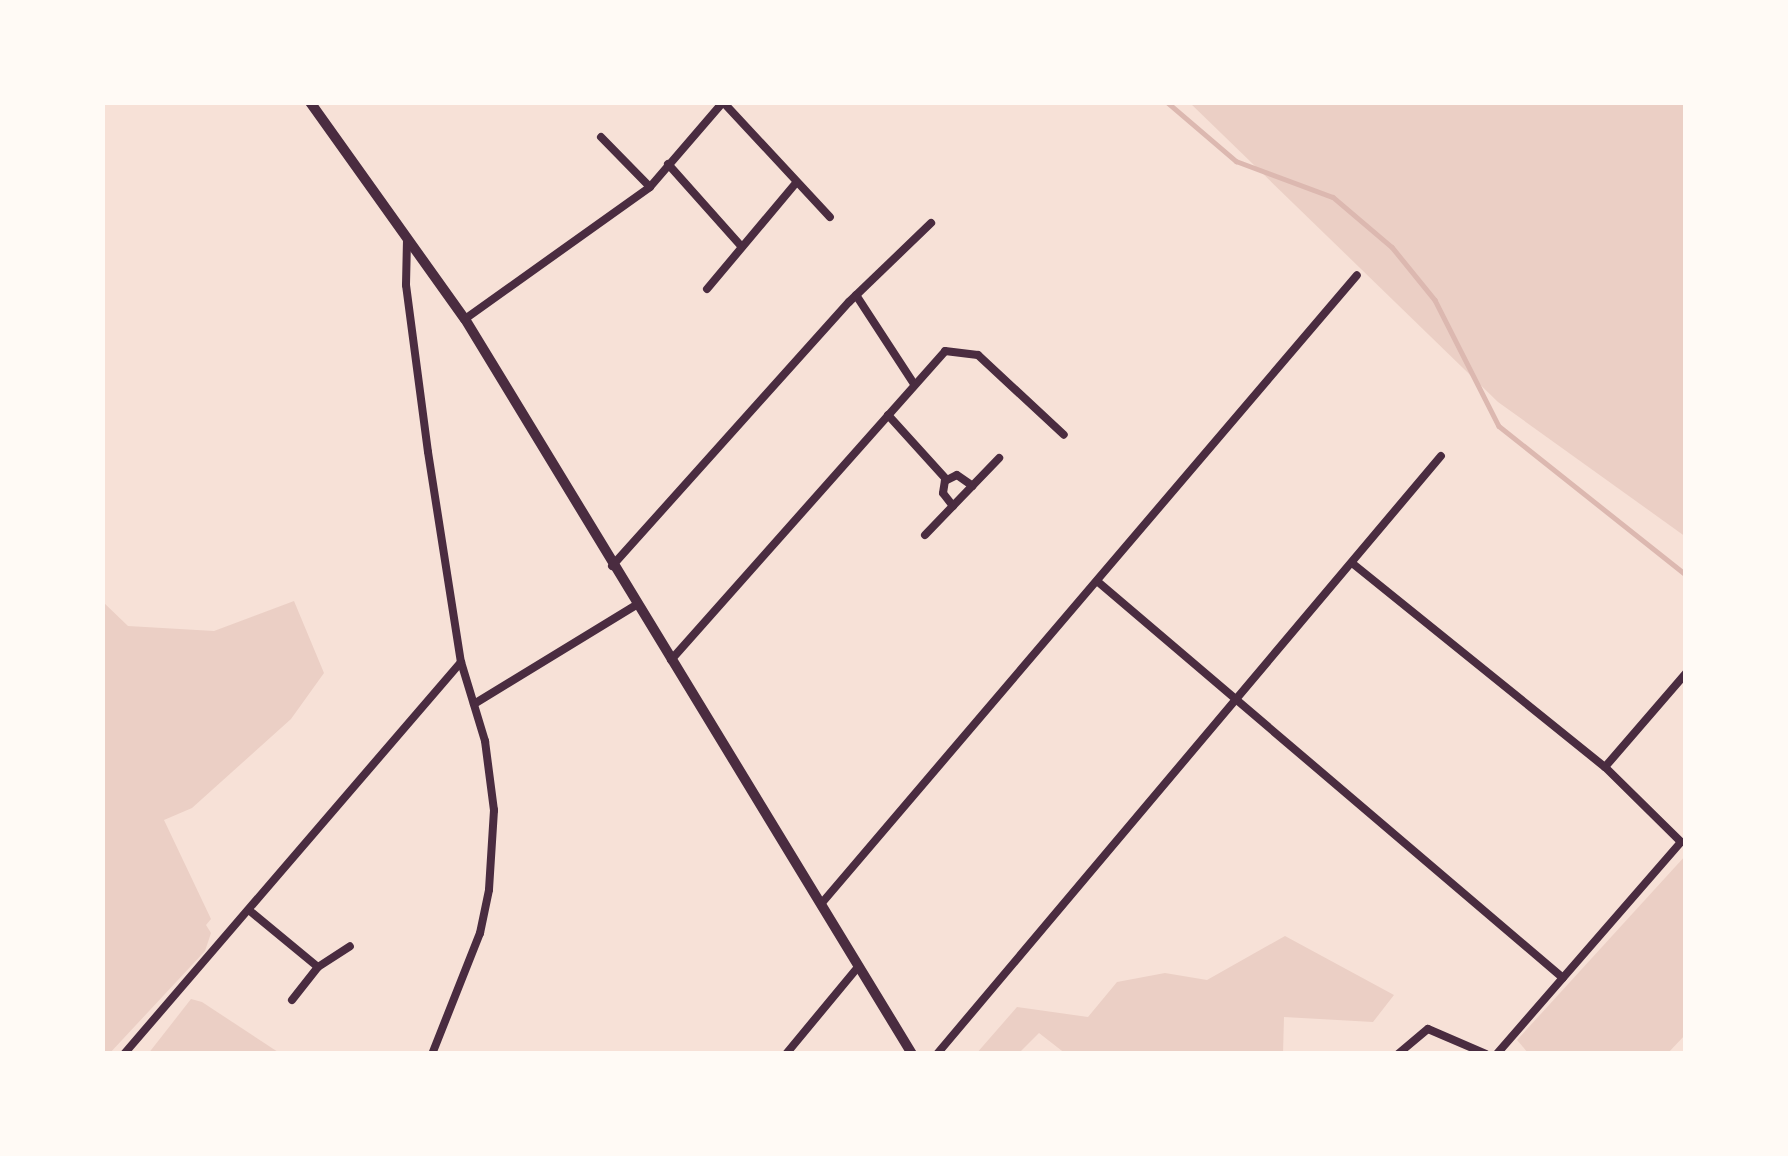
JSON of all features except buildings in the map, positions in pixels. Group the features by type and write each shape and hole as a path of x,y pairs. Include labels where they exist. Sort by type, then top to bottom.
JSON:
{"main road":[{"path":"310,102 465,319 611,568 912,1054"}],"street":[{"path":"465,319 650,187 723,102 830,217"},
{"path":"601,137 650,187"},
{"path":"668,164 742,247"},
{"path":"707,289 796,183"},
{"path":"611,568 856,296 931,223"},
{"path":"407,235 410,321 460,662 474,704 494,810 489,890 480,933 432,1054"},
{"path":"820,904 1357,275"},
{"path":"856,296 914,384"},
{"path":"670,661 935,357 968,351 1064,435"},
{"path":"888,415 946,479"},
{"path":"937,1054 1441,456"},
{"path":"925,535 999,458"},
{"path":"946,479 957,475 973,486"},
{"path":"946,479 943,493 953,506"},
{"path":"1352,562 1605,767 1682,842 1497,1054"},
{"path":"1097,581 1563,978"},
{"path":"474,704 636,605"},
{"path":"124,1054 460,662"},
{"path":"1605,767 1686,673"},
{"path":"250,911 318,967"},
{"path":"292,1000 318,967 350,946"},
{"path":"787,1054 860,966"},
{"path":"1398,1054 1427,1028 1486,1054"}],"shaded area":[{"path":"1189,102 1686,102 1686,537 1498,402"},
{"path":"102,601 128,626 214,631 294,601 324,673 291,719 192,808 164,820 211,919 206,925 211,933 205,951 109,1054 102,1054"},
{"path":"1686,855 1686,1034 1667,1054 1529,1054 1517,1040"},
{"path":"1285,936 1394,995 1373,1022 1284,1017 1283,1054 1066,1054 1039,1033 1018,1054 976,1054 1017,1007 1088,1017 1117,982 1165,973 1207,980"},
{"path":"191,999 202,1002 281,1054 148,1054"}],"waterway":[{"path":"1167,102 1236,161 1333,197 1392,247 1435,300 1499,426 1686,575"}]}
